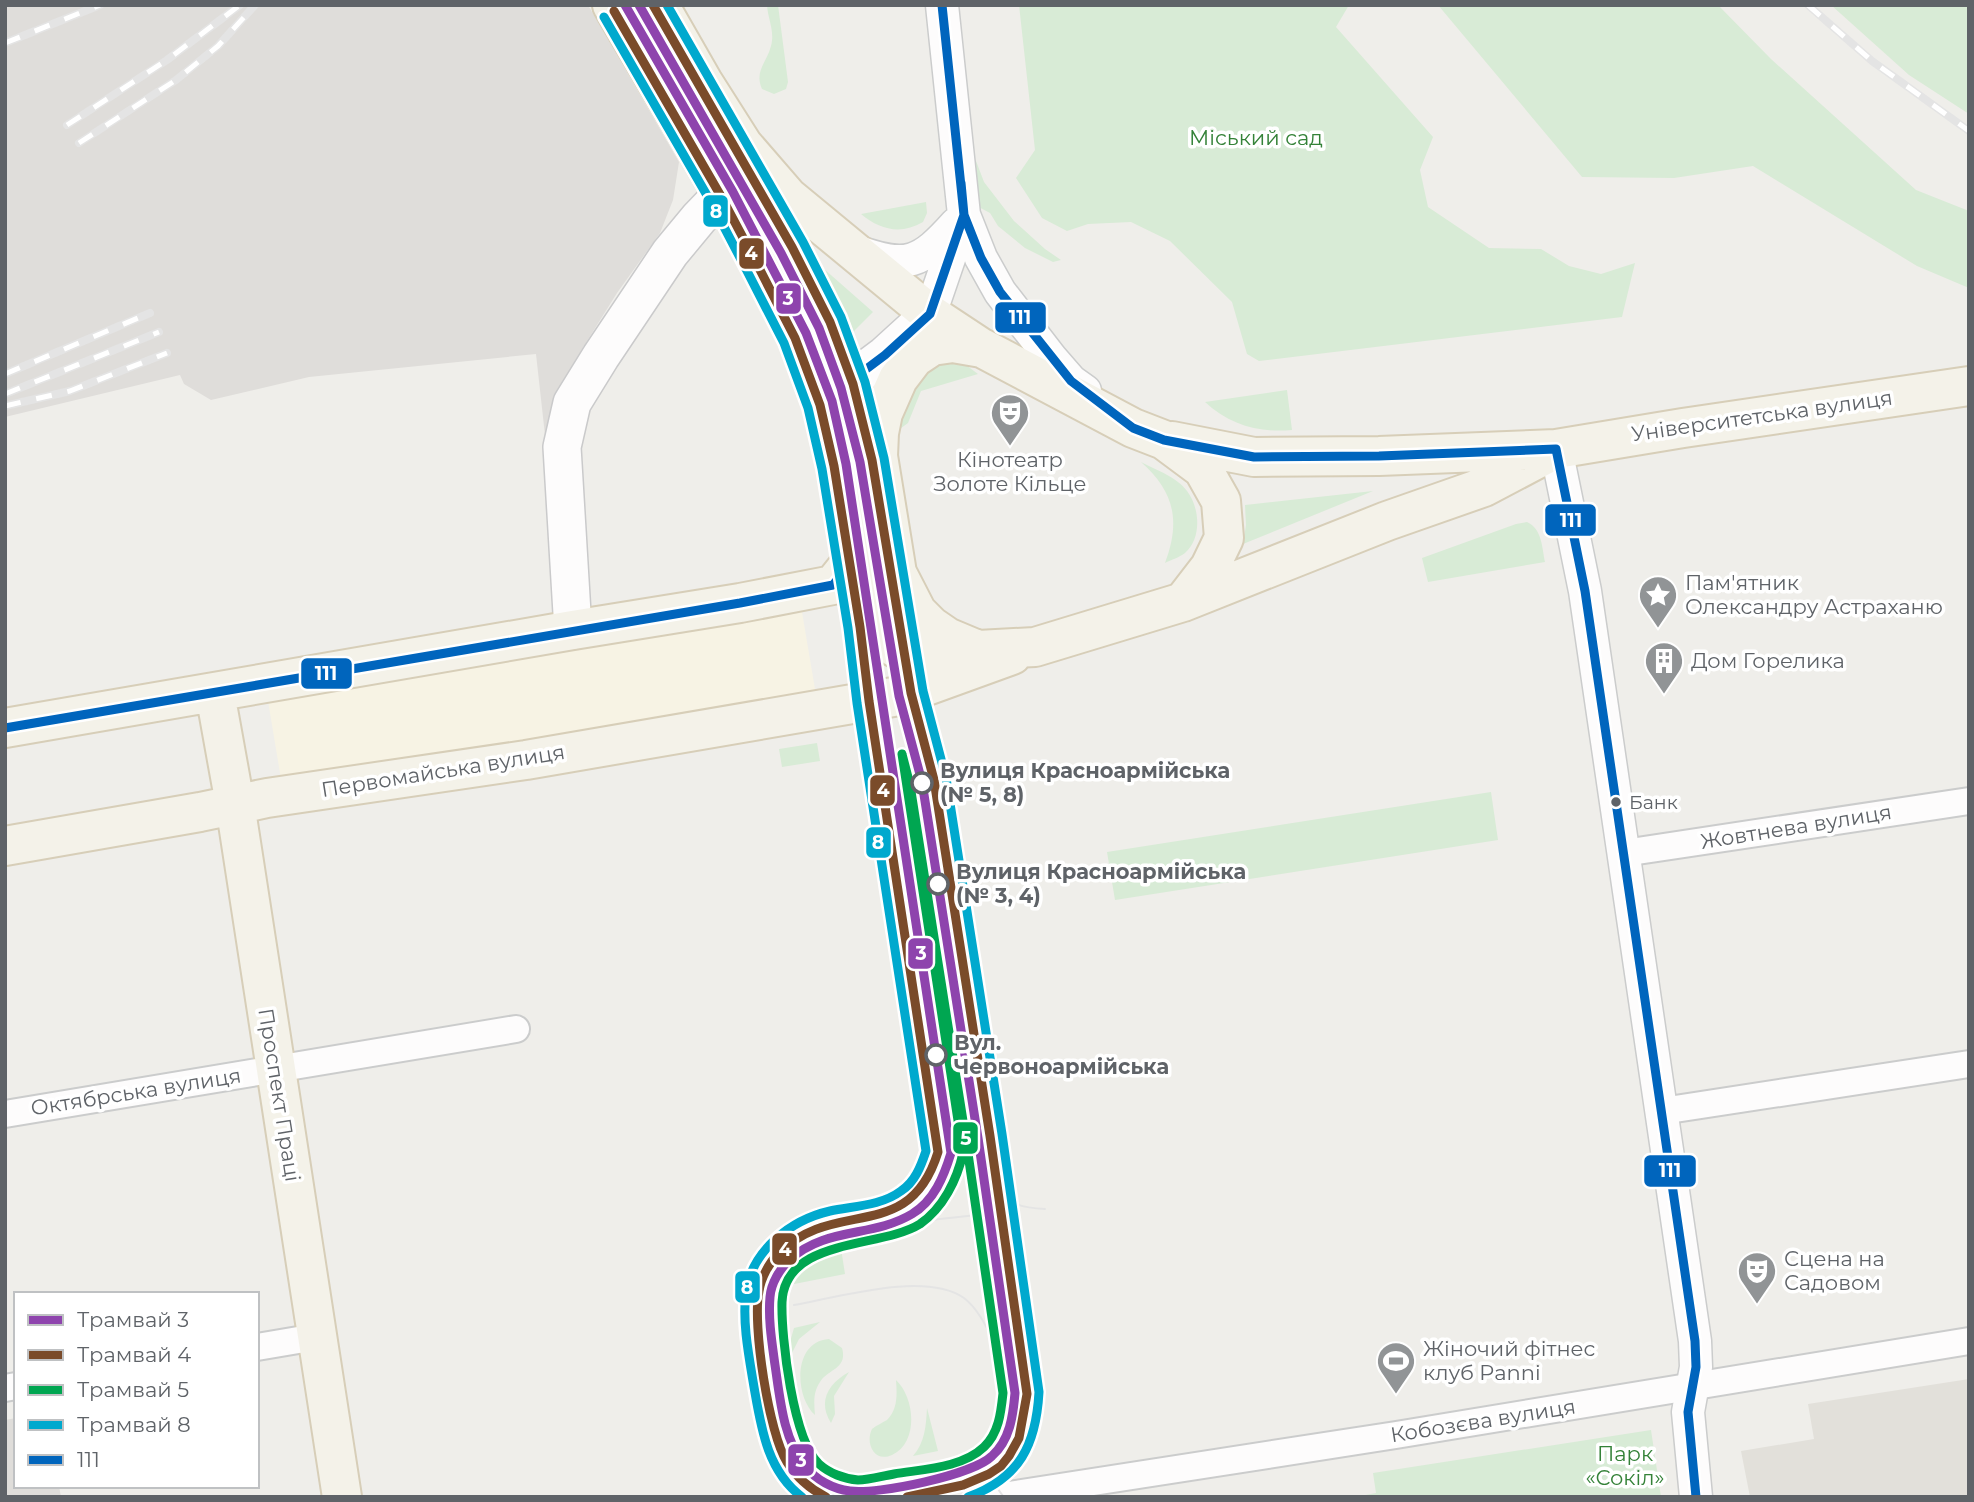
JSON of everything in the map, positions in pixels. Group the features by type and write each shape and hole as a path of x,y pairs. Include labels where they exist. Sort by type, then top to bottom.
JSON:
{"main road":[{"path":"611,5 723,194 790,314 827,406 841,464 853,560 862,605 872,625 889,646 917,657 946,661 1035,647"},
{"path":"659,5 743,145 788,197 847,248 930,314 982,348 1121,416 1203,469 1221,501 1223,538 1210,567 1183,602"},
{"path":"573,630 562,447 572,403 670,253 723,194"},
{"path":"827,406 841,388 885,355 930,314"},
{"path":"982,348 953,343 932,346 914,358 898,379 883,414 878,456 897,573 917,612 947,637 978,650 1035,647"},
{"name":"Університетська вулиця","path":"1121,416 1254,457 1338,457 1556,449 1969,386"},
{"name":"Університетська вулиця","path":"1035,647 1183,602 1387,521 1484,487 1556,449"},
{"path":"5,728 740,603 833,584 853,560"},
{"name":"Первомайська вулиця","path":"5,846 235,804 526,760 899,696 1035,647"},
{"name":"Проспект Праці","path":"215,693 235,804 342,1497"}],"street":[{"path":"942,5 964,215 981,258 1000,292 1071,381 1121,416"},
{"path":"847,248 880,260 905,262 927,254 964,215"},
{"path":"898,379 930,314 964,215"},
{"path":"1556,449 1584,585 1695,1341 1696,1367 1688,1412 1696,1497"},
{"name":"Жовтнева вулиця","path":"1624,853 1969,801"},
{"name":"Октябрська вулиця","path":"5,1114 516,1029"},
{"path":"1662,1111 1969,1064"},
{"path":"259,1346 316,1337"},
{"name":"Кобозєва вулиця","path":"1001,1496 1969,1341"}],"shaded area":[{"path":"5,5 588,5 679,162 673,200 660,233 617,293 582,349 559,397 546,444 536,354 309,377 211,400 184,384 180,375 5,417"},
{"path":"802,612 816,695 282,785 268,701"},
{"path":"1969,1379 1969,1497 1750,1497 1741,1451 1814,1439 1808,1404"},
{"path":"14,1418 14,1488 59,1488 61,1497 5,1497 5,1420"}],"green space":[{"path":"767,5 778,5 788,82 786,89 774,94 762,89 759,77 772,41"},
{"name":"Міський сад","path":"1019,5 1349,5 1336,27 1433,137 1420,170 1428,207 1489,248 1541,249 1569,266 1601,274 1635,263 1622,317 1259,361 1247,354 1232,302 1170,241 1131,222 1088,224 1067,231 1042,218 1016,178 1035,150"},
{"path":"1438,5 1718,5 1771,59 1916,190 1969,211 1969,288 1917,266 1753,166 1674,178 1582,177"},
{"path":"1831,5 1969,5 1969,114 1909,75"},
{"path":"968,156 976,161 984,182 1014,221 1061,260 1053,262 1025,248 998,226 990,213 973,204"},
{"path":"926,202 927,213 923,222 907,228 883,227 861,214"},
{"path":"782,232 873,312 855,330 842,355"},
{"path":"953,362 966,365 978,374 921,391 908,423 897,431 904,407 920,378 929,371"},
{"path":"1287,390 1292,430 1246,426 1224,416 1205,402"},
{"path":"1141,462 1183,486 1197,514 1197,531 1190,547 1183,554 1165,563 1173,534 1171,508 1161,484"},
{"path":"1373,491 1243,544 1245,505"},
{"path":"1527,522 1536,529 1545,562 1428,582 1422,558"},
{"path":"817,743 820,761 782,767 779,749"},
{"path":"1491,792 1498,840 1115,900 1107,852"},
{"path":"840,1242 845,1274 779,1287 790,1270 804,1257 820,1247"},
{"path":"820,1322 799,1339 788,1361 788,1349 794,1328"},
{"path":"829,1339 842,1348 843,1355 840,1365 823,1378 816,1390 815,1415 803,1395 803,1359 817,1342"},
{"path":"849,1372 834,1396 835,1414 831,1423 825,1407 827,1393"},
{"path":"896,1380 907,1397 910,1430 901,1449 886,1457 880,1456 873,1450 870,1434 872,1429 887,1420 893,1411"},
{"path":"927,1408 938,1451 913,1456 922,1439"},
{"name":"Парк «Сокіл»","path":"1651,1430 1661,1497 1355,1497 1376,1493 1373,1473"}],"tram line":[{"name":"3","path":"625,5 733,192 806,333 832,401 846,464 951,1153 941,1179 920,1209 881,1227 819,1242 789,1260 772,1287 770,1322 787,1431 805,1466 820,1480 844,1490 902,1487 966,1470 992,1456 1007,1435 1015,1393 922,782 899,696 860,462 841,388 819,328 781,253 639,5"},
{"name":"4","path":"653,5 792,247 830,322 853,384 872,460 911,693 934,780 1027,1394 1019,1438 1001,1466 963,1485 907,1497"},
{"name":"8","path":"667,5 803,242 841,317 865,382 884,458 923,691 946,778 1039,1392 1034,1428 1022,1457 1001,1480 968,1497"},
{"name":"4","path":"614,11 758,266 795,338 820,405 834,466 860,627 938,1152 925,1181 909,1199 890,1210 823,1227 800,1237 778,1254 762,1281 757,1307 758,1328 768,1404 774,1428 780,1448 791,1468 804,1483 826,1497"},
{"name":"8","path":"604,17 712,204 747,271 784,343 808,408 822,469 848,628 857,703 926,1151 914,1178 901,1191 876,1203 830,1211 801,1222 765,1250 750,1277 746,1292 745,1327 763,1433 773,1461 790,1486 802,1497"},
{"name":"5","path":"902,754 910,785 1003,1393 996,1429 984,1447 975,1454 942,1467 858,1480 827,1470 810,1452 790,1387 782,1302 787,1281 799,1266 816,1255 903,1232 920,1224 936,1210 948,1193 963,1153 902,754"},
{"path":"980,1150 1001,1194 1017,1205 1045,1209"},
{"path":"885,1225 995,1213"},
{"path":"770,1329 797,1396 807,1441 817,1457 828,1467 848,1477 865,1479 914,1473 961,1459 971,1453 991,1432 1002,1403 1003,1374 991,1293 994,1242"},
{"path":"794,1305 881,1288 905,1286 947,1290 969,1302 992,1338"},
{"path":"948,1477 986,1479 1003,1496"}],"railway":[{"path":"5,43 100,5"},
{"path":"67,125 167,60 240,5"},
{"path":"79,143 176,80 218,46 255,5"},
{"path":"1808,5 1872,61 1969,131"},
{"path":"5,374 150,313"},
{"path":"5,394 159,332"},
{"path":"5,406 70,391 167,353"}],"transit line":[{"name":"111","path":"942,5 964,215 981,258 1000,292 1071,381 1133,428 1164,440 1254,457 1379,456 1556,449 1585,591 1695,1341 1696,1367 1688,1412 1696,1497"},
{"name":"111","path":"5,728 833,585 853,560 841,464 827,406 841,388 885,355 930,314 964,215 961,183"}],"place":[{"name":"Кінотеатр Золоте Кільце","path":"1010,447"},
{"name":"Пам'ятник Олександру Астраханю","path":"1658,629"},
{"name":"Дом Горелика","path":"1664,695"},
{"name":"Вулиця Красноармійська (№ 5, 8)","path":"922,783"},
{"name":"Банк","path":"1616,802"},
{"name":"Вулиця Красноармійська (№ 3, 4)","path":"938,884"},
{"name":"Вул. Червоноармійська","path":"936,1055"},
{"name":"Сцена на Садовом","path":"1757,1305"},
{"name":"Жіночий фітнес клуб Panni","path":"1396,1395"}]}
